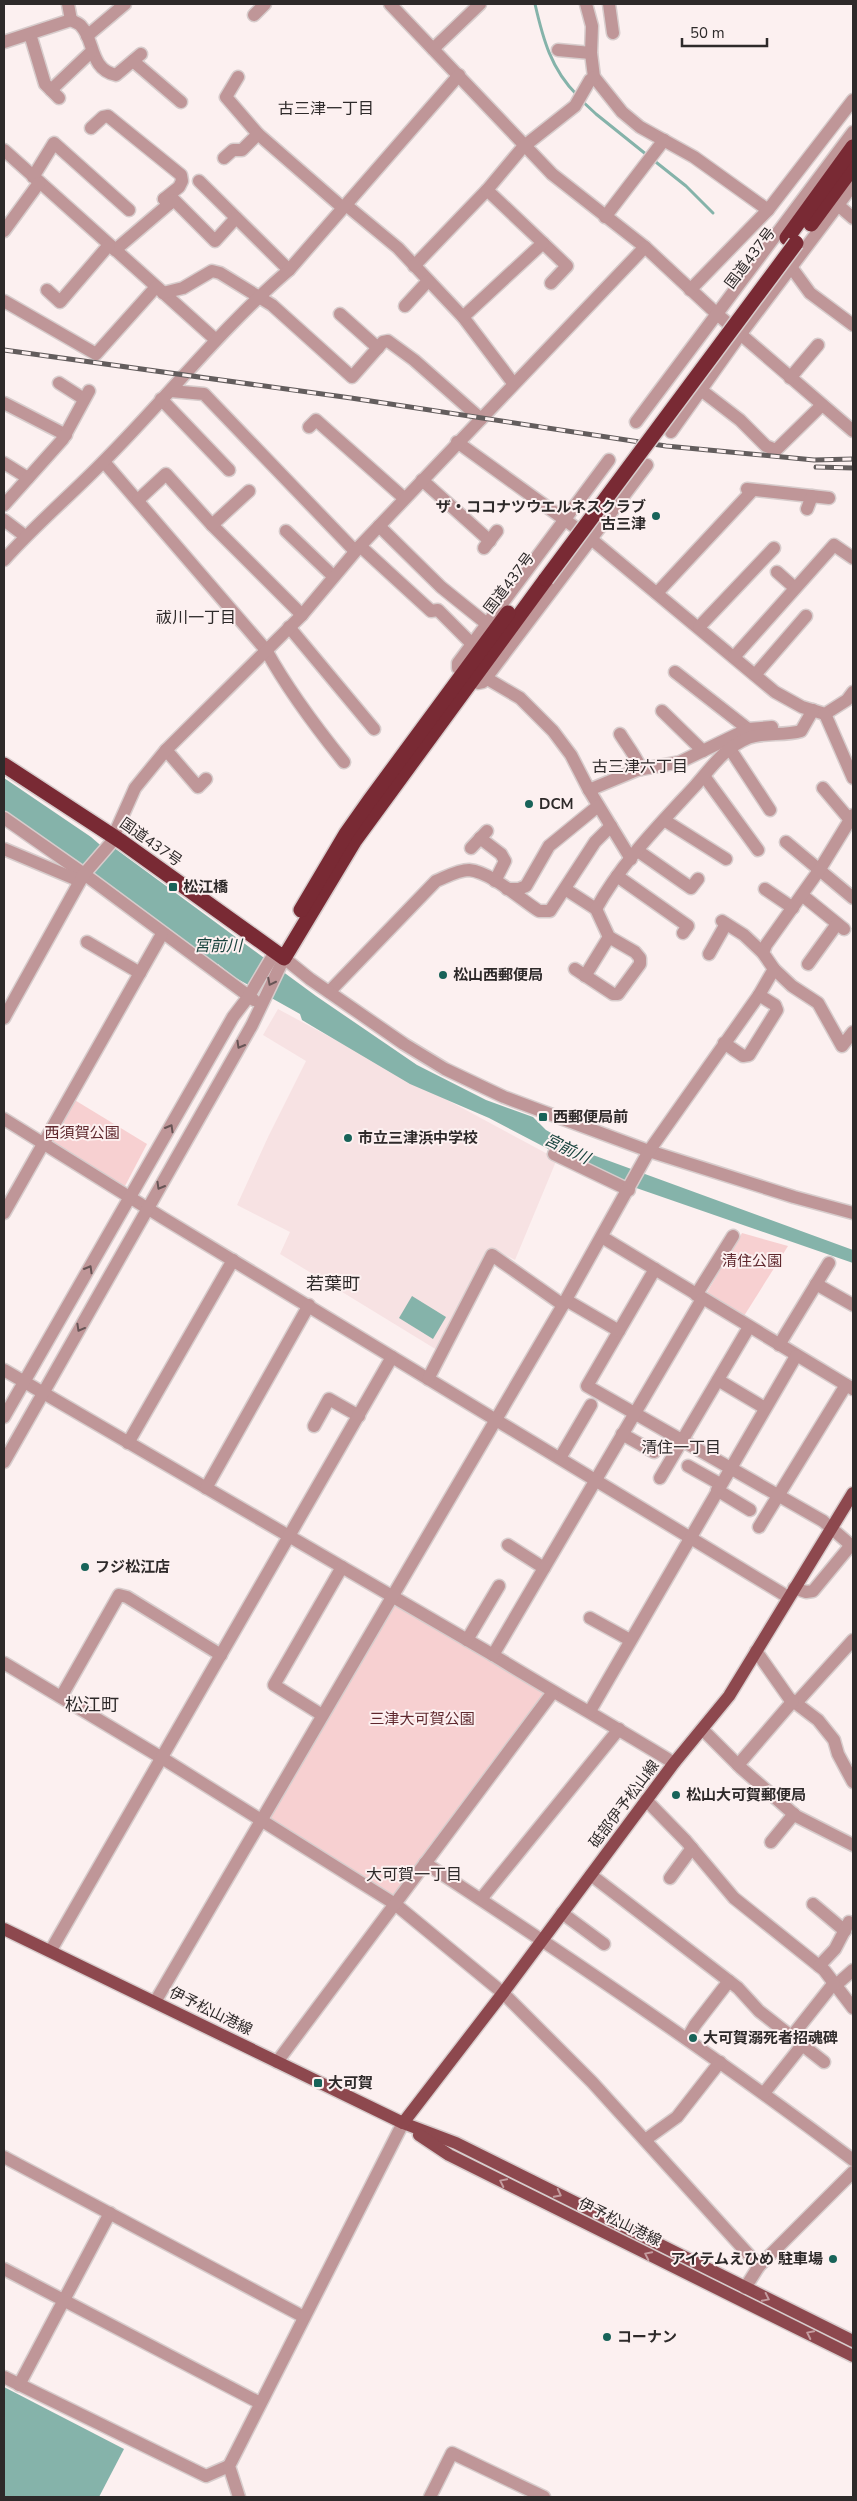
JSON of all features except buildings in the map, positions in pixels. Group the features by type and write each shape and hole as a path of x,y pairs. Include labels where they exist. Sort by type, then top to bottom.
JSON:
{"highway":[{"name":"国道437号","path":"792,241 853,147"},
{"name":"国道437号","path":"4,766 278,957 355,840 473,677 542,576 792,241 853,167"}],"main road":[{"name":"砥部伊予松山線","path":"403,2123 504,1993 674,1763 729,1696 853,1493"},
{"name":"伊予松山港線","path":"4,1929 51,1950 403,2123 456,2143 853,2341"},
{"name":"伊予松山港線","path":"403,2123 449,2156 853,2356"}],"street":[{"path":"68,4 71,20 81,26 87,36 91,52 103,69 116,76 137,58 178,95"},
{"path":"87,36 125,4"},
{"path":"254,15 265,4"},
{"path":"390,4 459,75 523,147 552,174 645,247 740,335 822,405 851,424"},
{"path":"433,49 480,4"},
{"path":"586,4 592,26 591,53 594,77 622,112 640,127 694,157 768,210"},
{"path":"609,4 613,33"},
{"path":"4,42 71,20"},
{"path":"30,34 45,84 55,94 91,52"},
{"path":"558,50 591,53"},
{"path":"4,560 25,536 104,462 257,297 289,270 459,75"},
{"path":"238,77 226,97 258,134 344,207 398,248 463,317 513,383"},
{"path":"414,266 488,190 523,147 575,106 590,80 594,77"},
{"path":"690,290 768,210 853,103"},
{"path":"47,290 60,302 112,247 164,199 180,187 182,181 181,175 108,116 103,117 92,128"},
{"path":"636,422 853,132"},
{"path":"224,158 233,150 242,150 258,134"},
{"path":"605,217 664,140"},
{"path":"4,231 36,180 54,143 129,210"},
{"path":"4,150 216,340"},
{"path":"199,181 289,270"},
{"path":"671,432 740,335 853,185"},
{"path":"488,190 567,266 550,283"},
{"path":"164,199 174,200 215,241 236,218"},
{"path":"838,205 853,218"},
{"path":"463,317 543,243"},
{"path":"4,1018 85,874 112,840 135,788 166,750 302,615 357,548 645,247"},
{"path":"791,267 810,293 853,325"},
{"path":"4,301 96,354 159,290 183,288 212,271 220,273 272,306 352,376 383,342 394,344 481,419"},
{"path":"405,306 428,281"},
{"path":"340,314 378,348"},
{"path":"790,378 818,345"},
{"path":"4,505 66,435 87,395 59,382"},
{"path":"701,390 740,420 770,449 776,450 822,405"},
{"path":"166,394 229,470"},
{"path":"166,394 204,394 357,548 431,611 438,610 472,644"},
{"path":"4,403 66,435"},
{"path":"309,427 316,420 404,498"},
{"path":"457,442 590,538 734,658 789,701 825,714 853,778"},
{"path":"609,460 458,663 458,668 473,677 520,698 553,731 571,755 598,806 611,826 634,855 691,888 698,878"},
{"path":"104,462 266,650 282,680 344,762"},
{"path":"4,463 28,478"},
{"path":"473,677 590,538 648,465"},
{"path":"138,500 166,474 212,526 302,615"},
{"path":"422,480 490,540"},
{"path":"657,593 750,489 830,498"},
{"path":"212,526 249,491"},
{"path":"807,510 812,496"},
{"path":"4,520 25,536"},
{"path":"379,526 441,587 487,624"},
{"path":"286,531 333,576"},
{"path":"734,658 834,544 853,558"},
{"path":"699,627 774,548"},
{"path":"777,572 796,588"},
{"path":"755,675 806,616"},
{"path":"289,627 374,730"},
{"path":"675,672 748,729"},
{"path":"825,714 847,700 853,692"},
{"path":"596,909 617,876 634,855 720,756 749,738 801,731 813,710"},
{"path":"662,711 703,750"},
{"path":"589,790 611,779 641,769 671,766 748,729 772,727"},
{"path":"620,734 629,749 634,752 641,769"},
{"path":"730,749 770,810"},
{"path":"166,750 198,787 206,779"},
{"path":"704,776 758,850"},
{"path":"763,952 850,825 822,788"},
{"path":"507,889 519,889 526,886 549,846 598,806"},
{"path":"4,818 85,874 162,934 260,1003"},
{"path":"664,820 726,859"},
{"path":"329,992 436,881 467,870 479,872 544,912 554,907 596,842 611,826"},
{"path":"471,848 484,834 502,854 505,861 495,881"},
{"path":"786,842 853,898"},
{"path":"4,849 85,874"},
{"path":"617,876 688,926 683,933"},
{"path":"565,889 596,909 609,937 635,952 640,958 640,964 618,994 613,994 580,973 609,937"},
{"path":"765,889 793,908"},
{"path":"802,895 841,927 808,964"},
{"path":"709,954 724,922 744,935 763,952 774,970 792,986 818,1003 842,1046 853,1032"},
{"path":"4,1213 162,934"},
{"path":"87,942 140,973"},
{"path":"278,957 404,1044 445,1069 504,1097 649,1152 794,1197 853,1213"},
{"path":"4,1417 233,1017 278,957"},
{"path":"4,1462 252,1025 278,957"},
{"path":"155,2002 260,1819 496,1420 630,1189 649,1152 774,970"},
{"path":"724,1043 743,1056 750,1054 777,1010 775,1005 758,995"},
{"path":"4,1119 130,1198 690,1538 791,1592 814,1590 852,1546 830,1530 823,1521 587,1386 655,1269"},
{"path":"554,1154 630,1189"},
{"path":"493,1655 634,1414 733,1236"},
{"path":"602,1237 850,1387 759,1527"},
{"path":"428,1379 492,1255 564,1302 619,1332"},
{"path":"128,1443 233,1260"},
{"path":"778,1345 829,1263"},
{"path":"816,1284 853,1305"},
{"path":"206,1488 308,1306"},
{"path":"660,1478 749,1327"},
{"path":"590,1710 796,1356"},
{"path":"51,1950 392,1357"},
{"path":"4,1370 290,1536 392,1598 493,1655 552,1692 590,1710 674,1763"},
{"path":"718,1380 765,1408"},
{"path":"314,1419 329,1399 358,1416"},
{"path":"560,1458 591,1406"},
{"path":"622,1434 654,1452"},
{"path":"688,1466 750,1510"},
{"path":"508,1545 544,1568"},
{"path":"322,1715 274,1685 342,1568"},
{"path":"467,1640 499,1586"},
{"path":"61,1697 118,1594 127,1597 221,1655"},
{"path":"590,1618 630,1640"},
{"path":"738,1765 853,1640"},
{"path":"756,1650 780,1688 794,1702 818,1720 834,1740 838,1754 853,1782"},
{"path":"4,1663 162,1758 394,1904 504,1993 592,2082 759,2266"},
{"path":"277,2062 552,1692"},
{"path":"481,1900 619,1729"},
{"path":"703,1730 738,1765 794,1814 807,1823 834,1834 853,1845"},
{"path":"646,1800 692,1848 734,1898 819,1966 853,2008"},
{"path":"771,1842 794,1814"},
{"path":"670,1878 692,1848"},
{"path":"425,1862 687,2039 764,2093 853,2160"},
{"path":"591,1875 729,1981 759,2011 824,2062"},
{"path":"813,1904 847,1926 835,1949 819,1966"},
{"path":"562,1913 604,1944"},
{"path":"792,2036 835,1984 853,1970"},
{"path":"687,2039 695,2025 729,1981"},
{"path":"764,2093 803,2044"},
{"path":"645,2140 677,2117 720,2062"},
{"path":"4,2377 206,2476 229,2466 403,2123"},
{"path":"4,2157 304,2317"},
{"path":"745,2288 759,2266 853,2172"},
{"path":"19,2385 110,2213"},
{"path":"4,2270 260,2403"},
{"path":"430,2497 452,2453 544,2497"},
{"path":"229,2466 239,2497"}],"shaded area":[{"path":"278,1009 557,1159 515,1260 493,1249 437,1350 280,1254 290,1232 237,1205 306,1061 263,1035"}],"green space":[{"name":"西須賀公園","path":"73,1099 147,1144 125,1186 48,1142"},
{"name":"清住公園","path":"742,1233 788,1246 744,1316 706,1294"},
{"name":"三津大可賀公園","path":"393,1603 548,1693 394,1899 266,1819"}],"water":[{"name":"宮前川","path":"4,778 91,837 106,850 113,847 316,996 417,1065 486,1100 533,1117 546,1130 582,1151 853,1250 853,1263 619,1182 579,1165 489,1118 410,1084 302,1020 300,1014 234,977 218,964 213,964 4,811"},
{"path":"412,1296 446,1317 433,1339 399,1318"},
{"path":"4,2387 124,2449 99,2497 4,2497"}],"waterway":[{"path":"535,4 541,29 554,64 577,95"},
{"path":"581,100 647,155"},
{"path":"652,159 686,186 713,213"}],"railway":[{"path":"4,350 351,398 666,446 814,460 853,459"},
{"path":"816,467 853,468"}],"place":[{"name":"ザ・ココナツウエルネスクラブ 古三津","path":"656,516"},
{"name":"DCM","path":"529,804"},
{"name":"松江橋","path":"173,887"},
{"name":"松山西郵便局","path":"443,975"},
{"name":"西郵便局前","path":"543,1117"},
{"name":"市立三津浜中学校","path":"348,1138"},
{"name":"フジ松江店","path":"85,1567"},
{"name":"松山大可賀郵便局","path":"676,1795"},
{"name":"大可賀溺死者招魂碑","path":"693,2038"},
{"name":"大可賀","path":"318,2083"},
{"name":"アイテムえひめ 駐車場","path":"833,2259"},
{"name":"コーナン","path":"607,2337"}],"district":[{"name":"古三津一丁目","path":"326,109"},
{"name":"祓川一丁目","path":"196,618"},
{"name":"古三津六丁目","path":"640,767"},
{"name":"若葉町","path":"333,1284"},
{"name":"清住一丁目","path":"681,1448"},
{"name":"松江町","path":"92,1705"},
{"name":"大可賀一丁目","path":"414,1875"}]}
